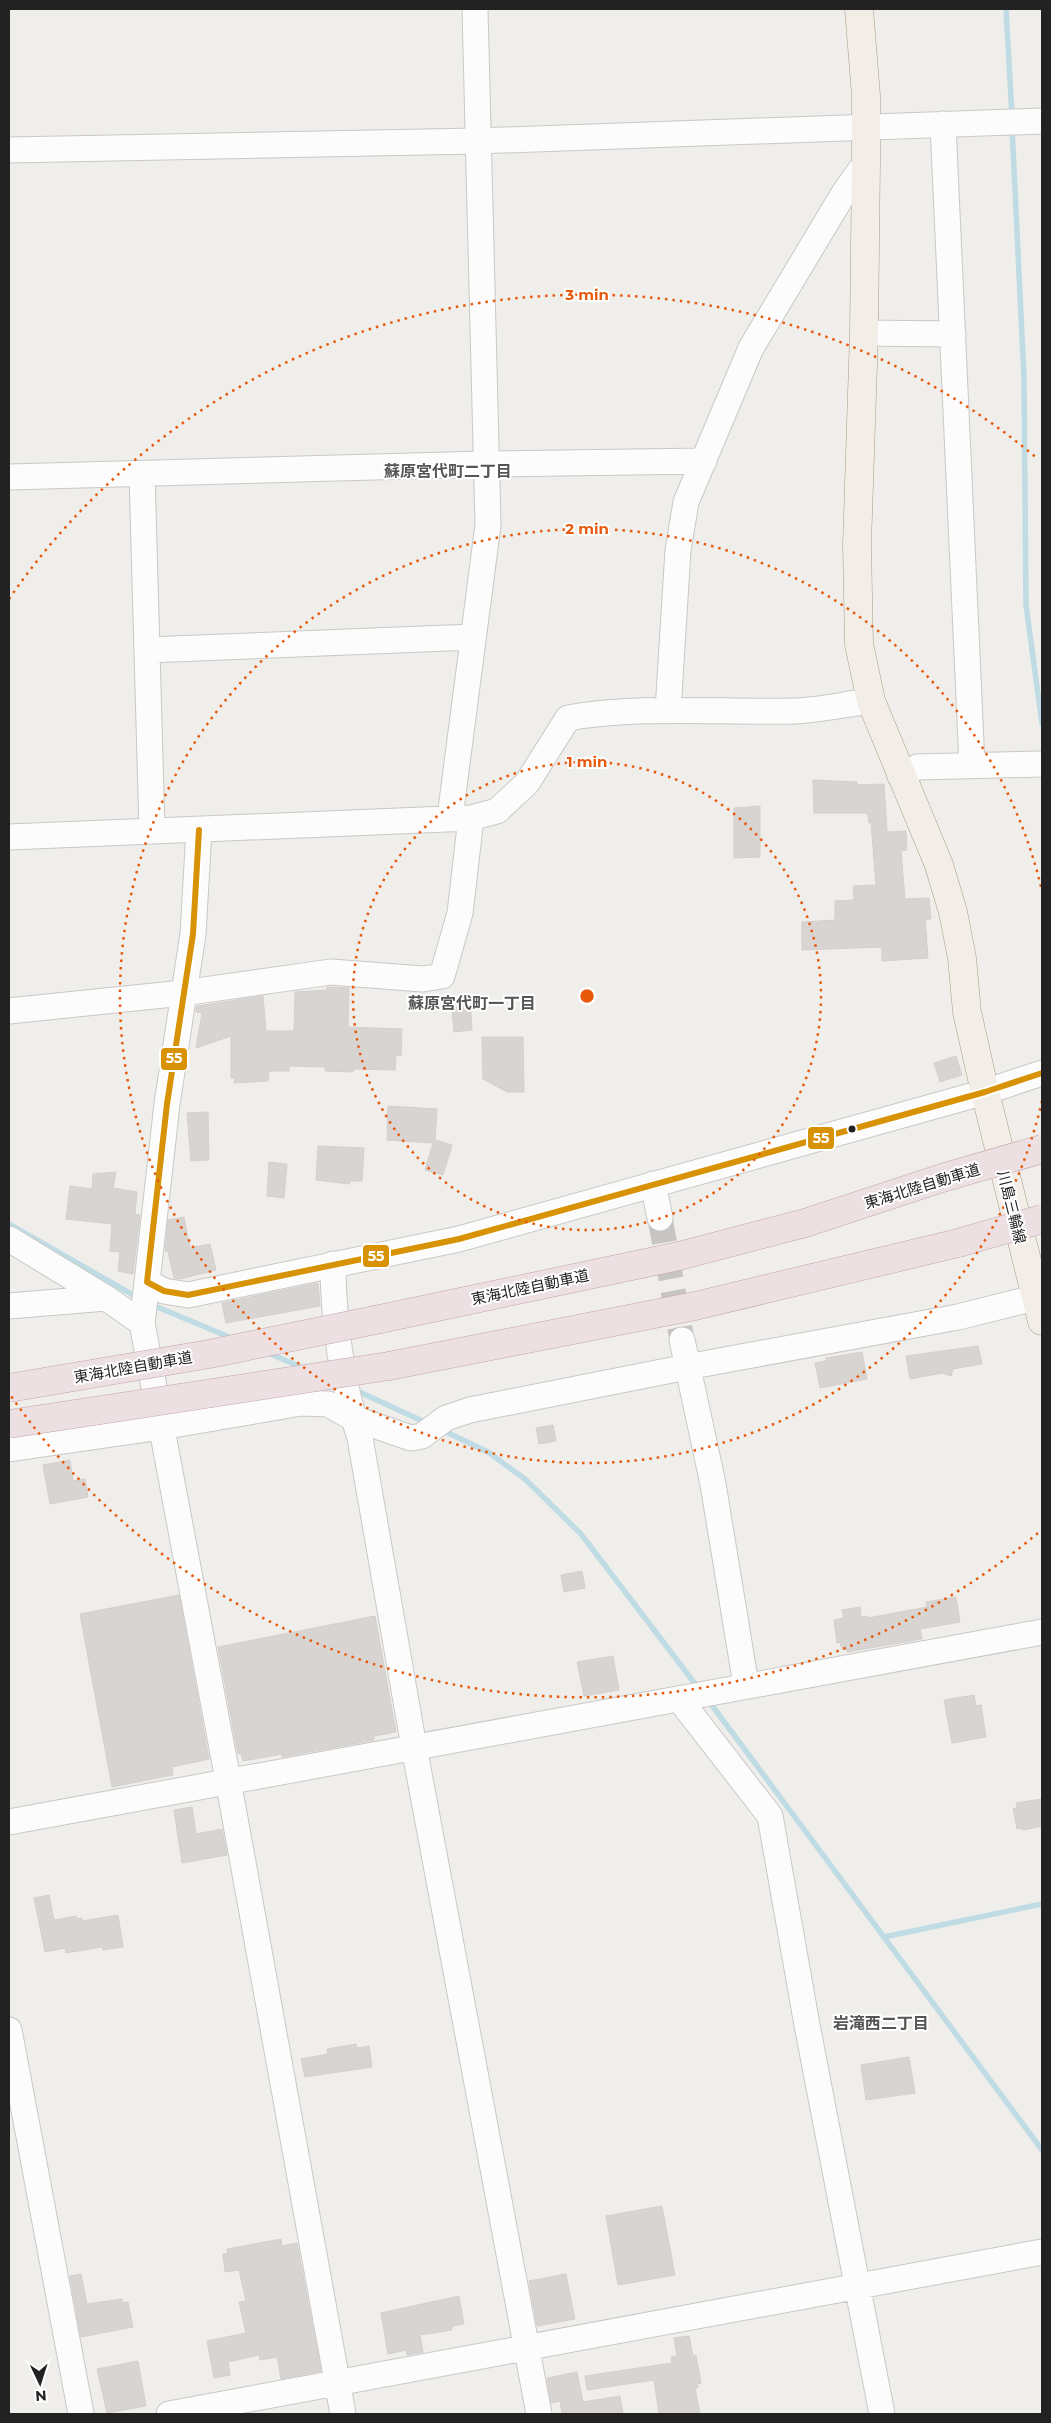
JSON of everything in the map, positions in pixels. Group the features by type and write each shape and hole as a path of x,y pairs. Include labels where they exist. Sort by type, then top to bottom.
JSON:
{"highway":[{"name":"東海北陸自動車道","path":"9,1388 209,1354 679,1256 805,1223 942,1178 1042,1149"},
{"path":"9,1424 389,1366 695,1306 958,1243 1042,1219"}],"main road":[{"name":"川島三輪線","path":"859,9 866,96 864,333 857,545 859,644 871,701 900,776 939,865 953,912 962,958 967,1012 985,1092 1040,1305"}],"street":[{"path":"9,1012 183,993 330,972 423,979 442,976 460,913 461,818 473,637 488,525 475,9"},
{"path":"9,150 478,141 1023,121"},
{"path":"943,124 972,765"},
{"path":"668,711 678,550 686,502 751,348 844,193 866,162"},
{"path":"864,333 953,334"},
{"path":"9,477 485,464 704,461"},
{"path":"142,474 152,830"},
{"path":"147,650 473,637"},
{"path":"9,836 199,830 461,818 497,810 527,783 568,718 588,714 668,711 798,711 871,701"},
{"path":"900,776 916,767 1042,764"},
{"path":"199,830 193,934 167,1104 142,1320 343,2414"},
{"path":"147,1287 188,1295 459,1239 985,1092 1042,1073"},
{"path":"653,1184 660,1218"},
{"path":"9,1240 142,1320"},
{"path":"333,1264 333,1308 352,1411 360,1438 414,1747 539,2414"},
{"path":"9,1306 106,1298"},
{"path":"9,1449 161,1427 301,1403 328,1404 352,1411 411,1438 422,1436 446,1418 470,1410 687,1366 958,1317 1040,1305"},
{"path":"682,1340 713,1484 746,1686"},
{"path":"9,1822 228,1780 1042,1632"},
{"path":"695,1696 770,1816 807,2025 882,2414"},
{"path":"9,2030 81,2414"},
{"path":"174,2414 1042,2252"}],"building":[{"path":"813,780 857,782 857,785 884,784 887,832 906,831 907,850 901,851 905,899 929,898 931,919 925,919 928,958 882,961 882,947 802,950 802,922 835,920 835,901 854,900 853,886 876,885 871,822 869,823 868,815 866,813 814,813"},
{"path":"760,806 760,857 734,858 734,808"},
{"path":"327,987 349,988 348,1027 402,1029 401,1056 396,1055 395,1070 354,1069 353,1072 325,1071 325,1067 289,1066 289,1071 269,1071 268,1081 234,1083 235,1078 231,1078 231,1036 196,1048 202,1013 196,1012 197,1006 263,996 266,1031 294,1031 295,992 327,990"},
{"path":"470,997 472,1030 454,1032 451,999"},
{"path":"482,1037 523,1037 524,1092 507,1092 483,1079"},
{"path":"956,1056 962,1075 940,1082 934,1063"},
{"path":"388,1106 437,1109 435,1140 452,1145 443,1175 425,1170 433,1143 387,1140"},
{"path":"208,1112 209,1160 191,1161 187,1113"},
{"path":"318,1146 364,1148 362,1181 350,1181 349,1184 316,1180"},
{"path":"269,1162 287,1164 284,1198 267,1196"},
{"path":"116,1172 113,1188 137,1192 135,1214 140,1215 133,1274 118,1271 120,1252 110,1251 112,1224 66,1219 70,1186 92,1189 93,1174"},
{"path":"184,1217 190,1248 210,1244 216,1270 180,1279 174,1278 168,1252 165,1251 168,1220"},
{"path":"318,1283 320,1306 226,1323 222,1303"},
{"path":"978,1346 982,1364 953,1369 951,1376 942,1373 910,1379 906,1356"},
{"path":"862,1352 867,1379 820,1388 815,1363 826,1361 826,1358"},
{"path":"553,1425 556,1441 539,1444 536,1428"},
{"path":"70,1460 73,1481 85,1479 88,1497 50,1504 43,1465"},
{"path":"582,1571 585,1588 564,1592 561,1575"},
{"path":"179,1595 209,1759 172,1767 173,1775 112,1787 80,1614"},
{"path":"956,1597 960,1622 920,1629 922,1639 847,1652 847,1649 842,1650 840,1642 837,1643 834,1620 844,1618 842,1610 860,1607 861,1617 867,1616 868,1618 927,1607 926,1602"},
{"path":"375,1616 396,1732 374,1736 374,1740 282,1757 282,1754 243,1761 241,1753 238,1754 218,1647"},
{"path":"613,1656 619,1690 584,1696 577,1662"},
{"path":"974,1695 976,1706 981,1705 986,1737 952,1743 944,1700"},
{"path":"1042,1799 1042,1826 1023,1830 1022,1828 1017,1829 1013,1809 1017,1808 1016,1803"},
{"path":"192,1807 196,1834 222,1829 227,1855 182,1863 174,1810"},
{"path":"49,1895 54,1920 76,1916 77,1919 82,1918 82,1921 118,1915 123,1947 103,1950 102,1947 66,1953 65,1948 45,1952 34,1898"},
{"path":"356,2044 357,2048 369,2046 372,2067 305,2077 301,2059 328,2054 327,2049"},
{"path":"909,2057 915,2093 866,2100 861,2065"},
{"path":"662,2206 675,2275 618,2285 606,2216"},
{"path":"281,2239 282,2246 297,2243 321,2371 281,2379 277,2357 260,2360 259,2355 228,2362 230,2375 214,2378 207,2341 246,2333 239,2302 246,2301 239,2270 225,2272 223,2254 228,2253 227,2249"},
{"path":"81,2274 87,2304 122,2299 123,2303 128,2302 133,2327 81,2337 70,2276"},
{"path":"566,2274 575,2319 537,2326 529,2281"},
{"path":"459,2296 464,2324 452,2326 452,2330 420,2335 423,2352 407,2355 406,2350 388,2354 381,2313"},
{"path":"689,2336 693,2356 696,2355 701,2383 697,2384 698,2388 695,2388 700,2414 659,2414 654,2380 587,2390 585,2376 672,2363 671,2357 677,2356 674,2338"},
{"path":"138,2361 146,2406 107,2413 97,2369"},
{"path":"577,2372 583,2402 620,2396 623,2414 562,2414 560,2401 551,2403 547,2378"}],"waterway":[{"path":"1006,9 1012,116"},
{"path":"1012,127 1024,378 1026,605 1042,724"},
{"path":"9,1224 140,1299"},
{"path":"150,1304 234,1339"},
{"path":"266,1352 303,1368"},
{"path":"353,1389 429,1424"},
{"path":"442,1430 488,1452 525,1479 581,1534 699,1689"},
{"path":"708,1700 1042,2150"},
{"path":"884,1937 1042,1904"}],"tunnel":[{"path":"660,1218 682,1340"}],"transit line":[{"name":"55","path":"199,830 193,934 167,1104 147,1282 164,1291 188,1295 459,1239 985,1092 1042,1073"}],"district":[{"name":"蘇原宮代町二丁目","path":"448,471"},
{"name":"蘇原宮代町一丁目","path":"472,1003"},
{"name":"岩滝西二丁目","path":"881,2023"}]}
